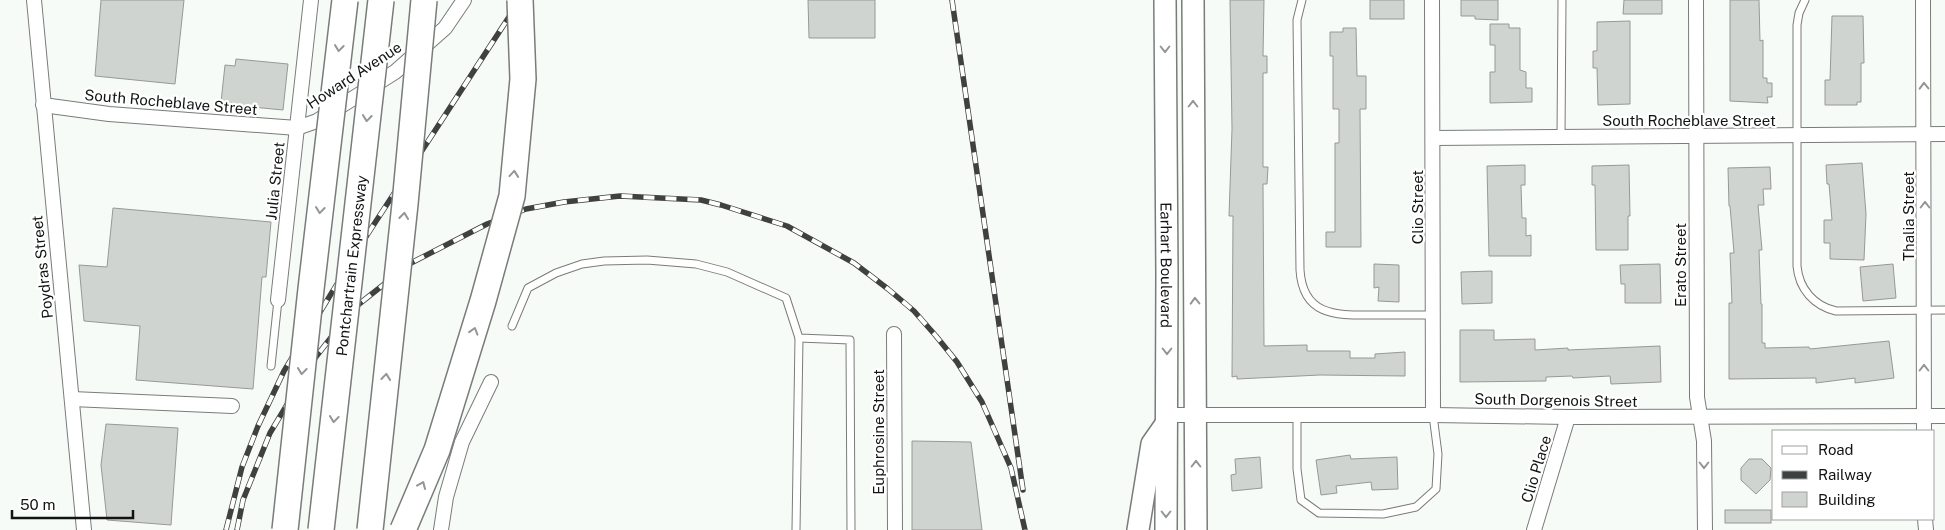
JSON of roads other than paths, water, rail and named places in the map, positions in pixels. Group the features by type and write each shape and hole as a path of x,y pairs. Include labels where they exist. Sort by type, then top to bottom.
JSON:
{"highway":[{"path":"285,530 345,0"},
{"name":"Pontchartrain Expressway","path":"321,530 381,0"},
{"path":"370,530 406,194 424,0"},
{"path":"403,530 437,450 483,301 512,196 523,79 520,0"}],"main road":[{"name":"Earhart Boulevard","path":"1165,0 1166,530"},
{"name":"Earhart Boulevard","path":"1193,0 1196,530"},
{"path":"1165,142 1193,143"},
{"path":"1138,523 1152,444 1166,419"}],"street":[{"name":"Poydras Street","path":"34,0 84,530"},
{"name":"Julia Street","path":"278,300 311,0"},
{"name":"Howard Avenue","path":"297,128 317,121 394,72 445,28 464,0"},
{"name":"Clio Street","path":"1432,0 1433,415"},
{"name":"Erato Street","path":"1696,0 1697,397 1704,441 1705,530"},
{"name":"Thalia Street","path":"1924,0 1924,430"},
{"name":"South Rocheblave Street","path":"43,106 109,114 297,128"},
{"name":"South Rocheblave Street","path":"1433,138 1945,134"},
{"name":"Euphrosine Street","path":"894,334 895,530"},
{"path":"441,530 446,497 462,442 491,382"},
{"path":"72,399 232,406"},
{"name":"South Dorgenois Street","path":"1166,419 1196,416 1433,415 1568,418 1945,416"},
{"name":"Clio Place","path":"1534,530 1568,418"}],"lane":[{"path":"1302,0 1297,20 1300,270 1304,289 1318,307 1335,314 1433,315"},
{"path":"1561,137 1562,0"},
{"path":"1805,0 1797,21 1797,266 1799,278 1806,292 1821,306 1836,311 1945,310"},
{"path":"512,326 528,288 556,273 589,263 647,260 696,264 726,272 786,298 800,338 796,530"},
{"name":"Julia Street","path":"270,366 278,300"},
{"path":"800,338 850,340 851,530"},
{"path":"1297,416 1297,469 1301,500 1319,513 1383,514 1416,507 1436,489 1438,454 1433,415"}],"railway":[{"path":"226,530 242,467 258,426 284,371 367,235 520,0"},
{"path":"952,0 1023,490"},
{"path":"237,530 243,500 270,433 315,358 354,308 411,263 487,224 526,209 564,202 620,196 701,200 787,226 854,263 888,289 914,311 936,336 957,362 982,402 1011,468 1025,530"}]}
